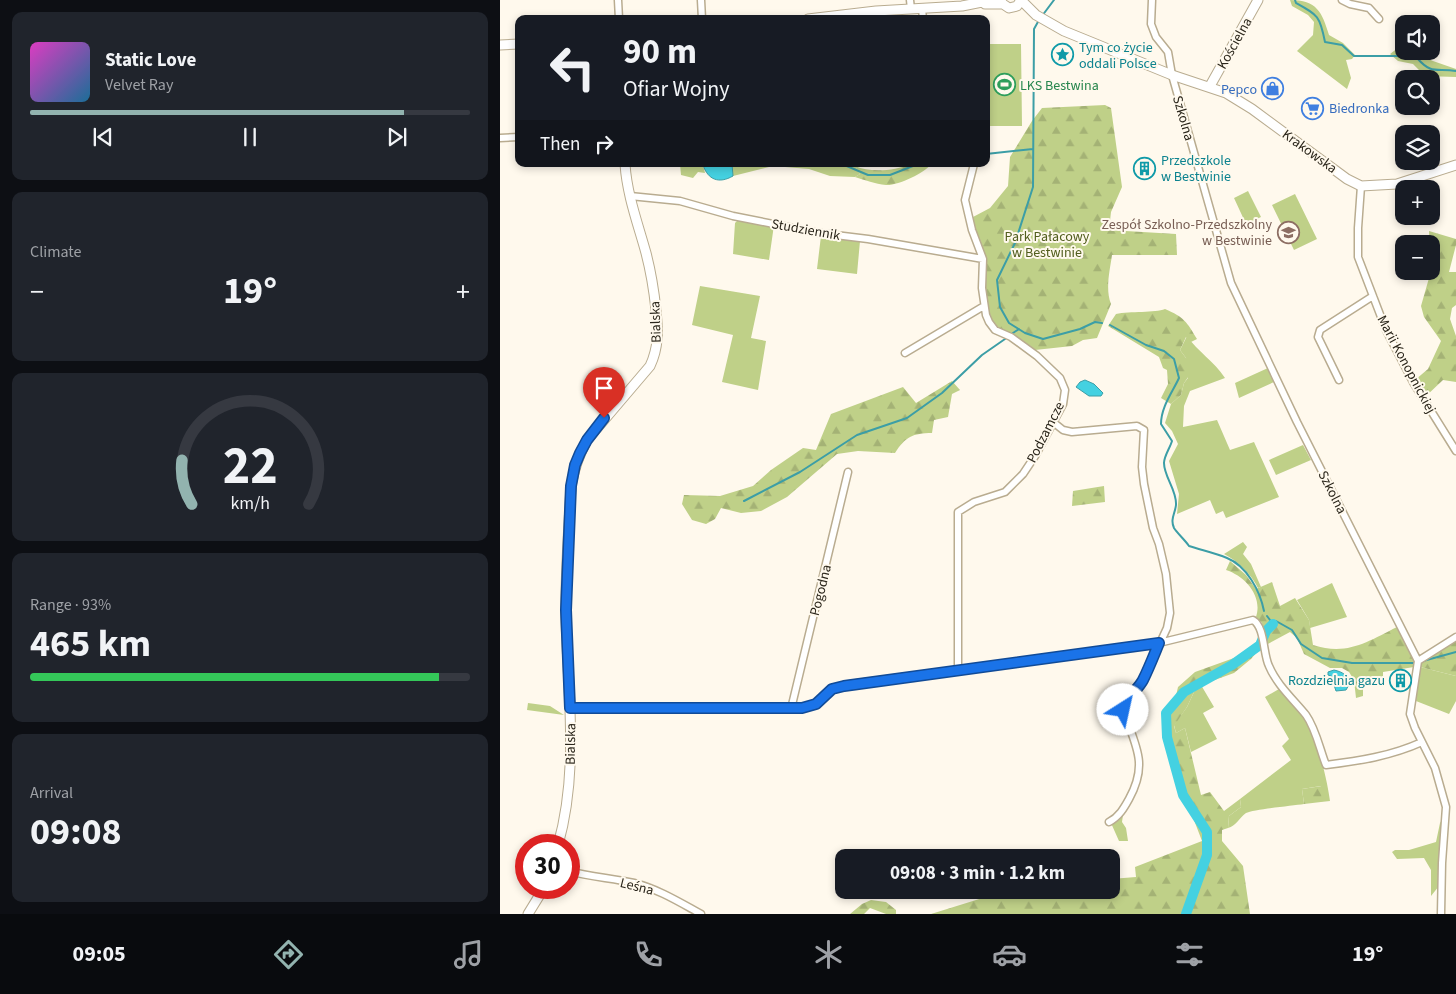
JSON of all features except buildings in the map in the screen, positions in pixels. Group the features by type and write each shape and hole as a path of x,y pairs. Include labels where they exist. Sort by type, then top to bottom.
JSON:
{"street":[{"path":"618,0 619,15"},
{"path":"701,0 702,15"},
{"path":"972,5 992,0"},
{"path":"1013,8 1021,0"},
{"name":"Krakowska","path":"1021,0 1040,18"},
{"path":"1152,0 1151,24 1156,37 1168,52 1172,74"},
{"name":"Kościelna","path":"1210,86 1258,0"},
{"path":"1342,0 1350,4 1369,8 1379,19"},
{"path":"842,15 910,5 922,8 1002,2"},
{"name":"Krakowska","path":"1002,2 1009,8 1040,18 1091,43 1172,74 1210,86 1240,100 1347,179 1362,186"},
{"path":"922,8 923,15"},
{"path":"500,45 515,44"},
{"name":"Szkolna","path":"1172,74 1230,282 1297,422 1418,661"},
{"path":"500,138 515,137"},
{"path":"1362,186 1397,184 1456,165"},
{"name":"Bialska","path":"561,834 569,785 570,708 566,610 573,474 580,453 587,440 650,366 656,355 658,345 651,276 630,196 625,167"},
{"name":"Podzamcze","path":"958,671 958,512 974,502 1005,492 1014,484 1035,456 1063,404 1064,390 1060,378 1038,356 1011,337 995,330 989,322 984,306 982,259 972,230 965,200 973,167"},
{"name":"Marii Konopnickiej","path":"1362,186 1358,228 1358,257 1386,330 1413,382 1456,451"},
{"name":"Studziennik","path":"630,196 680,201 733,216 819,233 868,239 982,259"},
{"path":"1339,380 1318,337 1320,330 1373,296"},
{"path":"905,353 984,306"},
{"path":"1053,422 1063,430 1072,432 1137,426 1144,430 1142,467 1144,484 1169,592 1170,613 1167,628 1143,680 1124,705 1123,710 1140,760 1138,783 1118,817 1109,822"},
{"name":"Pogodna","path":"790,708 848,472"},
{"path":"570,708 802,708 816,704 832,689 844,686 1159,643 1253,620 1261,630 1267,661 1271,670 1282,688 1307,717 1326,765 1367,760 1403,751 1422,742"},
{"path":"1441,914 1446,807 1435,768 1410,714 1418,661 1456,637"},
{"name":"Leśna","path":"580,874 648,887 701,914"},
{"path":"528,914 537,899"}],"green space":[{"path":"1290,0 1306,2 1317,9 1324,20 1329,35 1343,43 1355,55 1352,59 1346,60 1351,78 1347,89 1297,51 1313,35 1314,22 1308,15 1292,6"},
{"name":"LKS Bestwina","path":"990,44 1021,44 1022,126 990,126"},
{"path":"1395,50 1395,58 1390,54"},
{"path":"1397,60 1431,60 1456,69 1456,77 1440,76 1440,70 1419,70 1413,64"},
{"name":"Park Pałacowy w Bestwinie","path":"1105,105 1111,108 1122,187 1111,212 1109,230 1176,234 1177,255 1112,255 1108,286 1111,304 1097,338 1083,340 1072,346 1035,350 998,327 992,320 987,306 973,217 990,208 1008,186 1010,157 1042,108"},
{"path":"680,167 704,167 705,173 698,172 693,178 681,175"},
{"path":"732,167 769,167 733,176"},
{"path":"785,167 856,167 860,174 855,177 830,176 809,169"},
{"path":"856,167 868,170 929,167 917,175 891,185 878,184 855,177 860,174"},
{"path":"1248,191 1261,217 1246,224 1234,198"},
{"path":"1295,194 1317,239 1294,250 1272,205"},
{"path":"739,219 774,225 769,260 733,254 735,223"},
{"path":"1429,231 1456,239 1449,272 1456,272 1456,305 1452,308 1450,319 1456,336 1456,382 1443,380 1425,397 1415,380 1428,369 1441,341 1424,317 1421,306 1428,280 1440,280 1440,235 1429,235"},
{"path":"821,236 860,241 857,274 817,269"},
{"path":"700,286 760,296 751,338 766,341 758,390 722,382 733,335 692,325"},
{"path":"1165,309 1184,321 1197,339 1191,342 1186,337 1180,350 1196,366 1184,383 1181,395 1171,404 1161,398 1168,384 1167,370 1163,368 1159,357 1108,326 1116,314"},
{"path":"1187,336 1225,378 1190,391 1184,406 1183,427 1217,420 1230,450 1254,442 1279,497 1226,518 1223,511 1216,514 1210,500 1177,514 1179,494 1169,461 1178,444 1172,431 1165,423 1171,404 1181,395 1184,383 1188,378 1186,358 1180,350"},
{"path":"1268,368 1274,382 1239,398 1235,383"},
{"path":"952,381 960,390 952,394 948,417 934,420 932,433 910,437 902,443 895,453 858,451 837,454 787,497 761,511 741,513 721,508 715,519 706,524 692,520 682,504 684,495 720,496 753,486 771,470 803,448 816,450 831,414 903,387 916,403"},
{"path":"1303,445 1311,460 1276,475 1269,460"},
{"path":"1104,486 1105,502 1072,506 1073,491"},
{"path":"1243,542 1247,547 1243,554 1251,564 1261,587 1258,588 1244,568 1224,554"},
{"path":"1230,561 1246,575 1256,589 1272,582 1280,606 1295,598 1309,620 1313,645 1336,649 1347,648 1366,642 1397,627 1415,661 1414,667 1383,672 1383,687 1363,682 1363,696 1356,698 1354,680 1349,672 1342,668 1330,668 1304,654 1297,638 1290,632 1266,645 1262,623 1256,617 1258,609 1255,594 1240,577 1226,570"},
{"path":"1332,583 1347,617 1310,628 1309,620 1297,600"},
{"path":"1456,640 1456,676 1420,667 1422,662"},
{"path":"1260,641 1262,646 1251,659 1234,673 1201,685 1194,692 1187,707 1174,726 1176,733 1185,728 1201,795 1210,792 1224,811 1240,799 1241,807 1229,816 1228,828 1222,830 1222,841 1243,866 1250,914 931,914 979,899 1120,899 1120,878 1136,877 1135,867 1202,841 1164,736 1164,711 1175,700 1178,687 1195,672 1245,654"},
{"path":"1420,667 1456,676 1456,701 1449,714 1416,701"},
{"path":"1201,685 1214,707 1203,713 1217,739 1191,752 1185,728 1176,733 1174,725 1187,707 1194,692"},
{"path":"1279,689 1305,718 1314,737 1327,781 1330,801 1321,802 1321,786 1302,789 1304,804 1246,813 1233,826 1228,828 1229,816 1241,807 1240,799 1291,760 1282,746 1289,739 1265,697"},
{"path":"528,703 550,706 564,715 527,710"},
{"path":"1322,786 1321,802 1304,804 1302,789"},
{"path":"1123,815 1122,822 1126,828 1128,841 1119,841 1111,823 1119,820"},
{"path":"1443,818 1439,886 1431,896 1431,870 1424,858 1397,859 1392,852 1395,850 1409,850 1436,842"},
{"path":"871,900 886,902 896,910 896,914 886,914 870,908 864,914 850,914 862,904"}],"water":[{"path":"704,167 732,167 733,176 719,180 711,177"},
{"path":"1085,380 1094,384 1103,393 1101,396 1089,396 1076,387"},
{"path":"1334,670 1348,678 1350,683 1346,690 1336,691 1331,676 1328,675 1328,672"}],"waterway":[{"path":"1042,16 1054,0"},
{"path":"1295,0 1296,3 1317,17 1325,42 1342,45 1354,56 1417,58 1431,69 1456,71"},
{"path":"1039,20 1034,29 1033,187 1015,243 997,280 1000,307 1009,323 1025,333 1043,339 1080,329 1095,322 1102,323"},
{"path":"990,154 1033,149"},
{"path":"849,167 868,175 890,175 910,167"},
{"path":"1110,325 1146,345 1164,351 1174,359 1179,378 1161,418 1161,424 1172,441 1164,463 1176,499 1173,519 1174,528 1189,546 1227,558 1241,567 1256,588 1264,611"},
{"path":"1013,333 1019,329"},
{"path":"744,501 800,472 857,435 907,418 942,393 982,355 1005,339"},
{"path":"1267,616 1273,624 1276,621 1292,630 1301,644 1322,658 1352,663 1416,663"},
{"path":"1186,914 1207,855 1207,832 1183,795 1167,737 1166,713 1184,692 1232,665 1260,645 1266,631 1273,624"},
{"path":"1423,661 1456,652"}],"place":[{"name":"Tym co życie oddali Polsce","path":"1063,55"},
{"name":"LKS Bestwina","path":"1004,85"},
{"name":"Pepco","path":"1273,89"},
{"name":"Biedronka","path":"1313,108"},
{"name":"Przedszkole w Bestwinie","path":"1145,168"},
{"name":"Zespół Szkolno-Przedszkolny w Bestwinie","path":"1288,232"},
{"name":"Rozdzielnia gazu","path":"1401,680"}],"route":[{"path":"604,418 587,440 580,453 575,465 571,486 566,610 570,708 802,708 816,704 832,689 844,686 1159,643 1143,680 1127,700 1123,710"}]}
